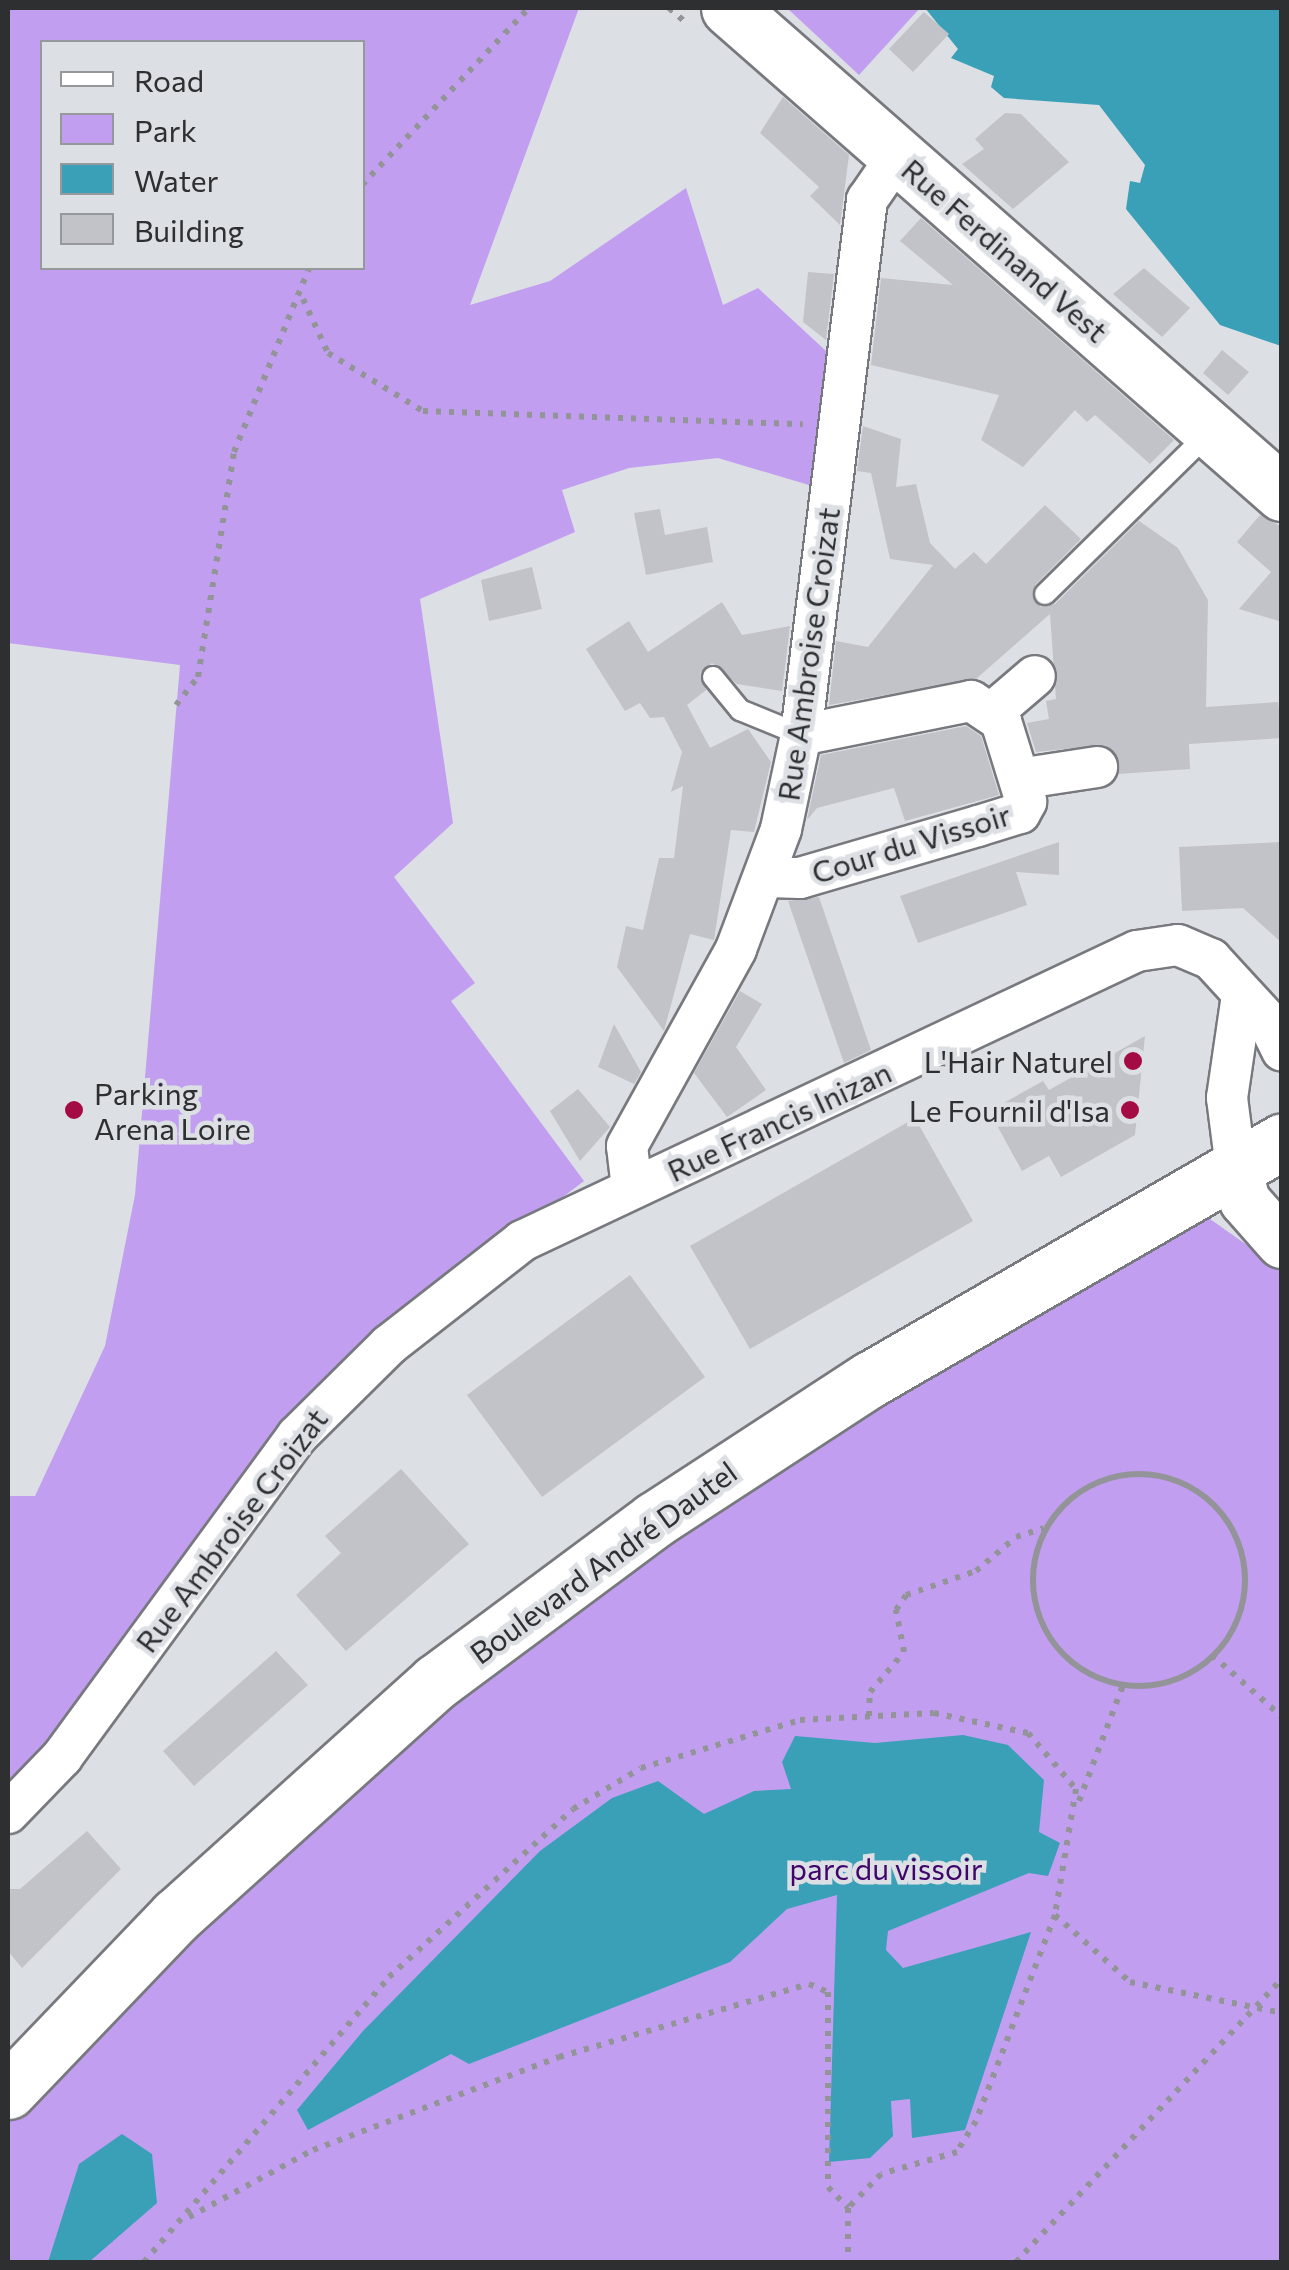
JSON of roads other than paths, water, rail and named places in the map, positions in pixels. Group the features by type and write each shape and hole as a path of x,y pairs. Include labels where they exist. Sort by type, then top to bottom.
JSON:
{"main road":[{"name":"Rue Ferdinand Vest","path":"728,8 1282,493"},
{"name":"Boulevard André Dautel","path":"8,2091 176,1916 452,1670 654,1520 869,1380 1259,1155"}],"street":[{"name":"Rue Ambroise Croizat","path":"8,1813 62,1757 254,1488 346,1383 522,1240 632,1188 625,1164 635,1128 768,876 801,735 868,200 898,155"},
{"path":"801,735 971,701 994,712 1035,676"},
{"name":"Cour du Vissoir","path":"768,876 800,878 1020,813 1025,778 994,712"},
{"name":"Cour du Vissoir","path":"1025,778 1096,768"},
{"name":"Rue Francis Inizan","path":"632,1188 1138,951 1178,944 1210,959 1242,995 1282,1051"},
{"path":"1242,995 1228,1098 1259,1155 1245,1201 1282,1243"}],"lane":[{"path":"1045,594 1212,431"},
{"path":"713,677 740,710 801,735"}],"water":[{"path":"925,8 1281,8 1281,346 1220,325 1126,209 1130,181 1140,183 1145,165 1099,105 1004,98 991,87 994,76 951,58 958,49"},
{"path":"963,1735 1008,1745 1044,1780 1039,1832 1060,1843 1048,1876 1029,1873 888,1931 886,1950 903,1968 1031,1932 965,2130 912,2138 910,2099 891,2101 893,2136 870,2158 829,2162 837,1895 787,1909 730,1962 469,2064 451,2054 308,2130 297,2110 363,2031 540,1851 612,1798 658,1781 704,1814 754,1791 791,1789 782,1762 795,1736 875,1743"},
{"path":"122,2134 152,2154 157,2203 89,2262 48,2262 79,2164"}],"place":[{"name":"L'Hair Naturel","path":"1133,1061"},
{"name":"Parking Arena Loire","path":"74,1110"},
{"name":"Le Fournil d'Isa","path":"1130,1110"}],"park label":[{"name":"parc du vissoir","path":"886,1868"}]}
